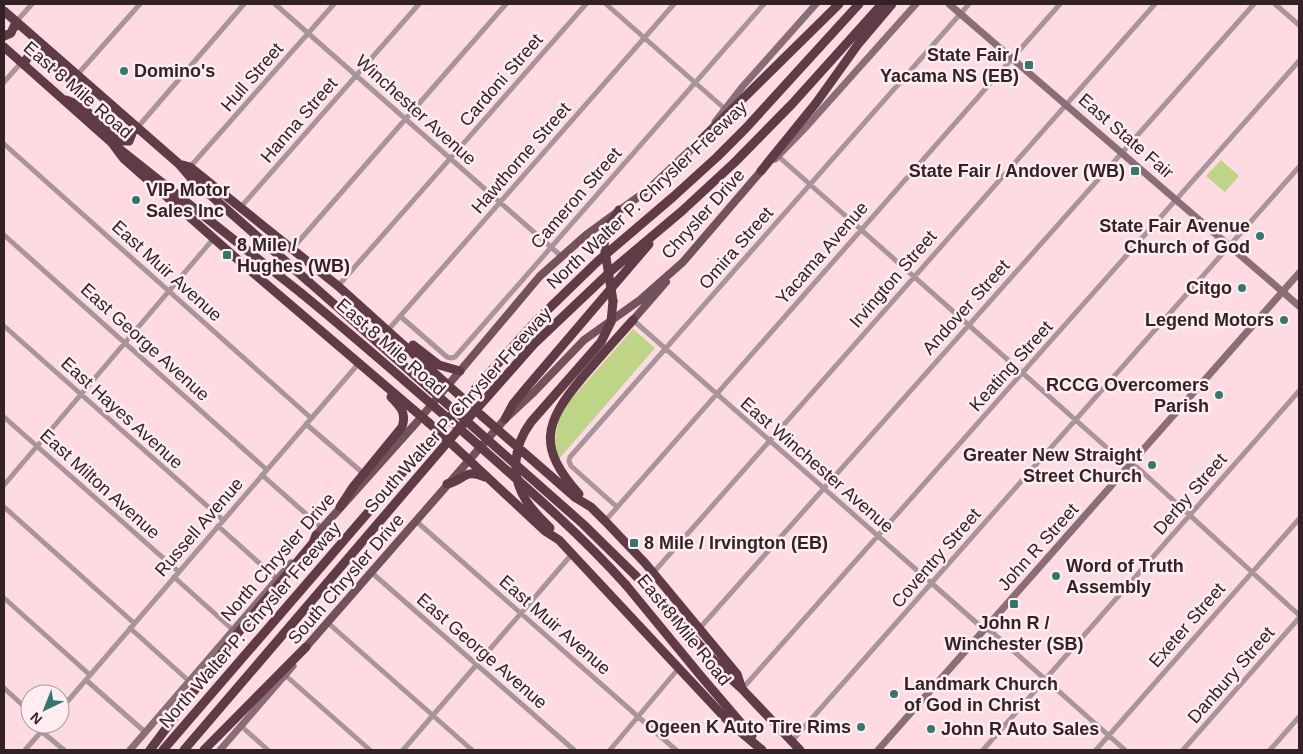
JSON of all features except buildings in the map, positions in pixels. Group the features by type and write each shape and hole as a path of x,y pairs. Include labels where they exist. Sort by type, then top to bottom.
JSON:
{"highway":[{"path":"701,140 839,4"},
{"name":"North Walter P. Chrysler Freeway","path":"164,750 497,364 598,261 673,197 746,128 859,4"},
{"name":"South Walter P. Chrysler Freeway","path":"184,750 518,362 575,304 709,187 758,140 882,4"},
{"path":"761,171 816,102 859,43 892,4"},
{"name":"East 8 Mile Road","path":"4,11 577,518 635,575 742,689"},
{"path":"4,36 11,33 16,22"},
{"name":"East 8 Mile Road","path":"4,47 112,143 301,292 550,508 626,585 763,750"},
{"path":"22,64 30,54 39,52 78,86 99,95"},
{"path":"61,98 78,105 124,142 128,142 131,139 136,127"},
{"path":"112,143 124,159 439,432 545,531 558,540"},
{"name":"East 8 Mile Road","path":"178,164 190,167 338,286 482,416 576,498 593,509"},
{"path":"619,210 607,230 604,245 613,301 612,319 601,342 530,422 523,433 515,458 521,491 530,506 558,540 678,669 729,722 763,750"},
{"path":"505,419 513,404 662,228"},
{"path":"633,320 565,398 556,414 552,426 551,443 556,462 567,482 646,563 652,573 736,674 742,689 800,750"},
{"path":"388,330 398,334 439,365 460,371"},
{"path":"340,507 401,429 404,421 402,408 374,375"},
{"path":"448,484 457,482 464,476 472,473 487,478"},
{"path":"150,750 232,640 313,543 319,531"},
{"path":"204,750 306,647"}],"main road":[{"path":"368,473 425,420 448,384 534,284 561,256 619,210 648,190 701,140 725,109 816,4"},
{"name":"Chrysler Drive","path":"497,428 584,340 640,300 683,262 761,171 807,126 916,4"},
{"name":"East State Fair","path":"949,4 1299,306"},
{"path":"633,320 683,262"},
{"name":"John R Street","path":"878,750 1299,273"},
{"name":"South Chrysler Drive","path":"220,750 285,675 327,622 497,428"},
{"name":"North Chrysler Drive","path":"130,750 340,507"}],"street":[{"path":"16,22 32,4"},
{"path":"77,75 140,4"},
{"path":"136,127 244,4"},
{"name":"Winchester Avenue","path":"276,4 561,256"},
{"name":"Hull Street","path":"190,167 334,4"},
{"name":"Hanna Street","path":"240,208 419,4"},
{"path":"292,249 506,4"},
{"name":"Cardoni Street","path":"338,286 586,4"},
{"path":"606,4 725,109"},
{"name":"Hawthorne Street","path":"388,330 674,4"},
{"name":"Cameron Street","path":"400,316 447,357 453,358 764,4"},
{"name":"Omira Street","path":"617,507 571,466 570,459 969,4"},
{"name":"Yacama Avenue","path":"605,521 1060,4"},
{"name":"Irvington Street","path":"652,573 1155,4"},
{"name":"Andover Street","path":"699,629 1254,4"},
{"path":"1275,4 1299,25"},
{"name":"Keating Street","path":"742,689 1299,61"},
{"path":"4,82 22,64"},
{"name":"East Muir Avenue","path":"4,144 311,418"},
{"path":"778,156 1123,462 1137,467 1299,616"},
{"name":"Coventry Street","path":"791,742 1299,167"},
{"name":"East George Avenue","path":"4,235 267,470"},
{"path":"4,485 214,238"},
{"name":"East Winchester Avenue","path":"633,320 931,584 979,625 992,632 1125,750"},
{"name":"East Hayes Avenue","path":"4,326 223,520"},
{"name":"Russell Avenue","path":"70,698 359,363"},
{"name":"Derby Street","path":"983,750 1299,391"},
{"name":"East Milton Avenue","path":"4,417 179,572"},
{"path":"306,424 368,473"},
{"path":"262,475 319,531"},
{"path":"4,507 134,623"},
{"name":"Exeter Street","path":"1096,750 1299,519"},
{"name":"East Muir Avenue","path":"416,520 676,750"},
{"path":"218,526 277,579"},
{"path":"403,750 572,554"},
{"name":"East George Avenue","path":"372,572 574,750"},
{"path":"174,577 233,630"},
{"path":"4,598 90,675"},
{"name":"Danbury Street","path":"1183,750 1299,616"},
{"path":"327,622 472,750"},
{"path":"130,628 190,682"},
{"path":"610,750 678,669"},
{"path":"285,675 370,750"},
{"path":"86,680 145,732"},
{"path":"4,688 20,703"},
{"path":"1270,750 1299,717"},
{"path":"241,726 268,750"},
{"path":"25,750 39,734"},
{"path":"45,734 64,750"}],"green space":[{"path":"1221,160 1239,176 1225,192 1206,176"},
{"path":"633,329 655,348 558,460 555,440 559,418 567,404"}],"place":[{"name":"State Fair / Yacama NS (EB)","path":"1029,65"},
{"name":"Domino's","path":"124,71"},
{"name":"State Fair / Andover (WB)","path":"1135,171"},
{"name":"VIP Motor Sales Inc","path":"136,200"},
{"name":"State Fair Avenue Church of God","path":"1260,236"},
{"name":"8 Mile / Hughes (WB)","path":"227,255"},
{"name":"Citgo","path":"1242,288"},
{"name":"Legend Motors","path":"1284,320"},
{"name":"RCCG Overcomers Parish","path":"1219,395"},
{"name":"Greater New Straight Street Church","path":"1152,465"},
{"name":"8 Mile / Irvington (EB)","path":"634,543"},
{"name":"Word of Truth Assembly","path":"1056,576"},
{"name":"John R / Winchester (SB)","path":"1014,604"},
{"name":"Landmark Church of God in Christ","path":"894,694"},
{"name":"Ogeen K Auto Tire Rims","path":"861,727"},
{"name":"John R Auto Sales","path":"931,729"}]}
